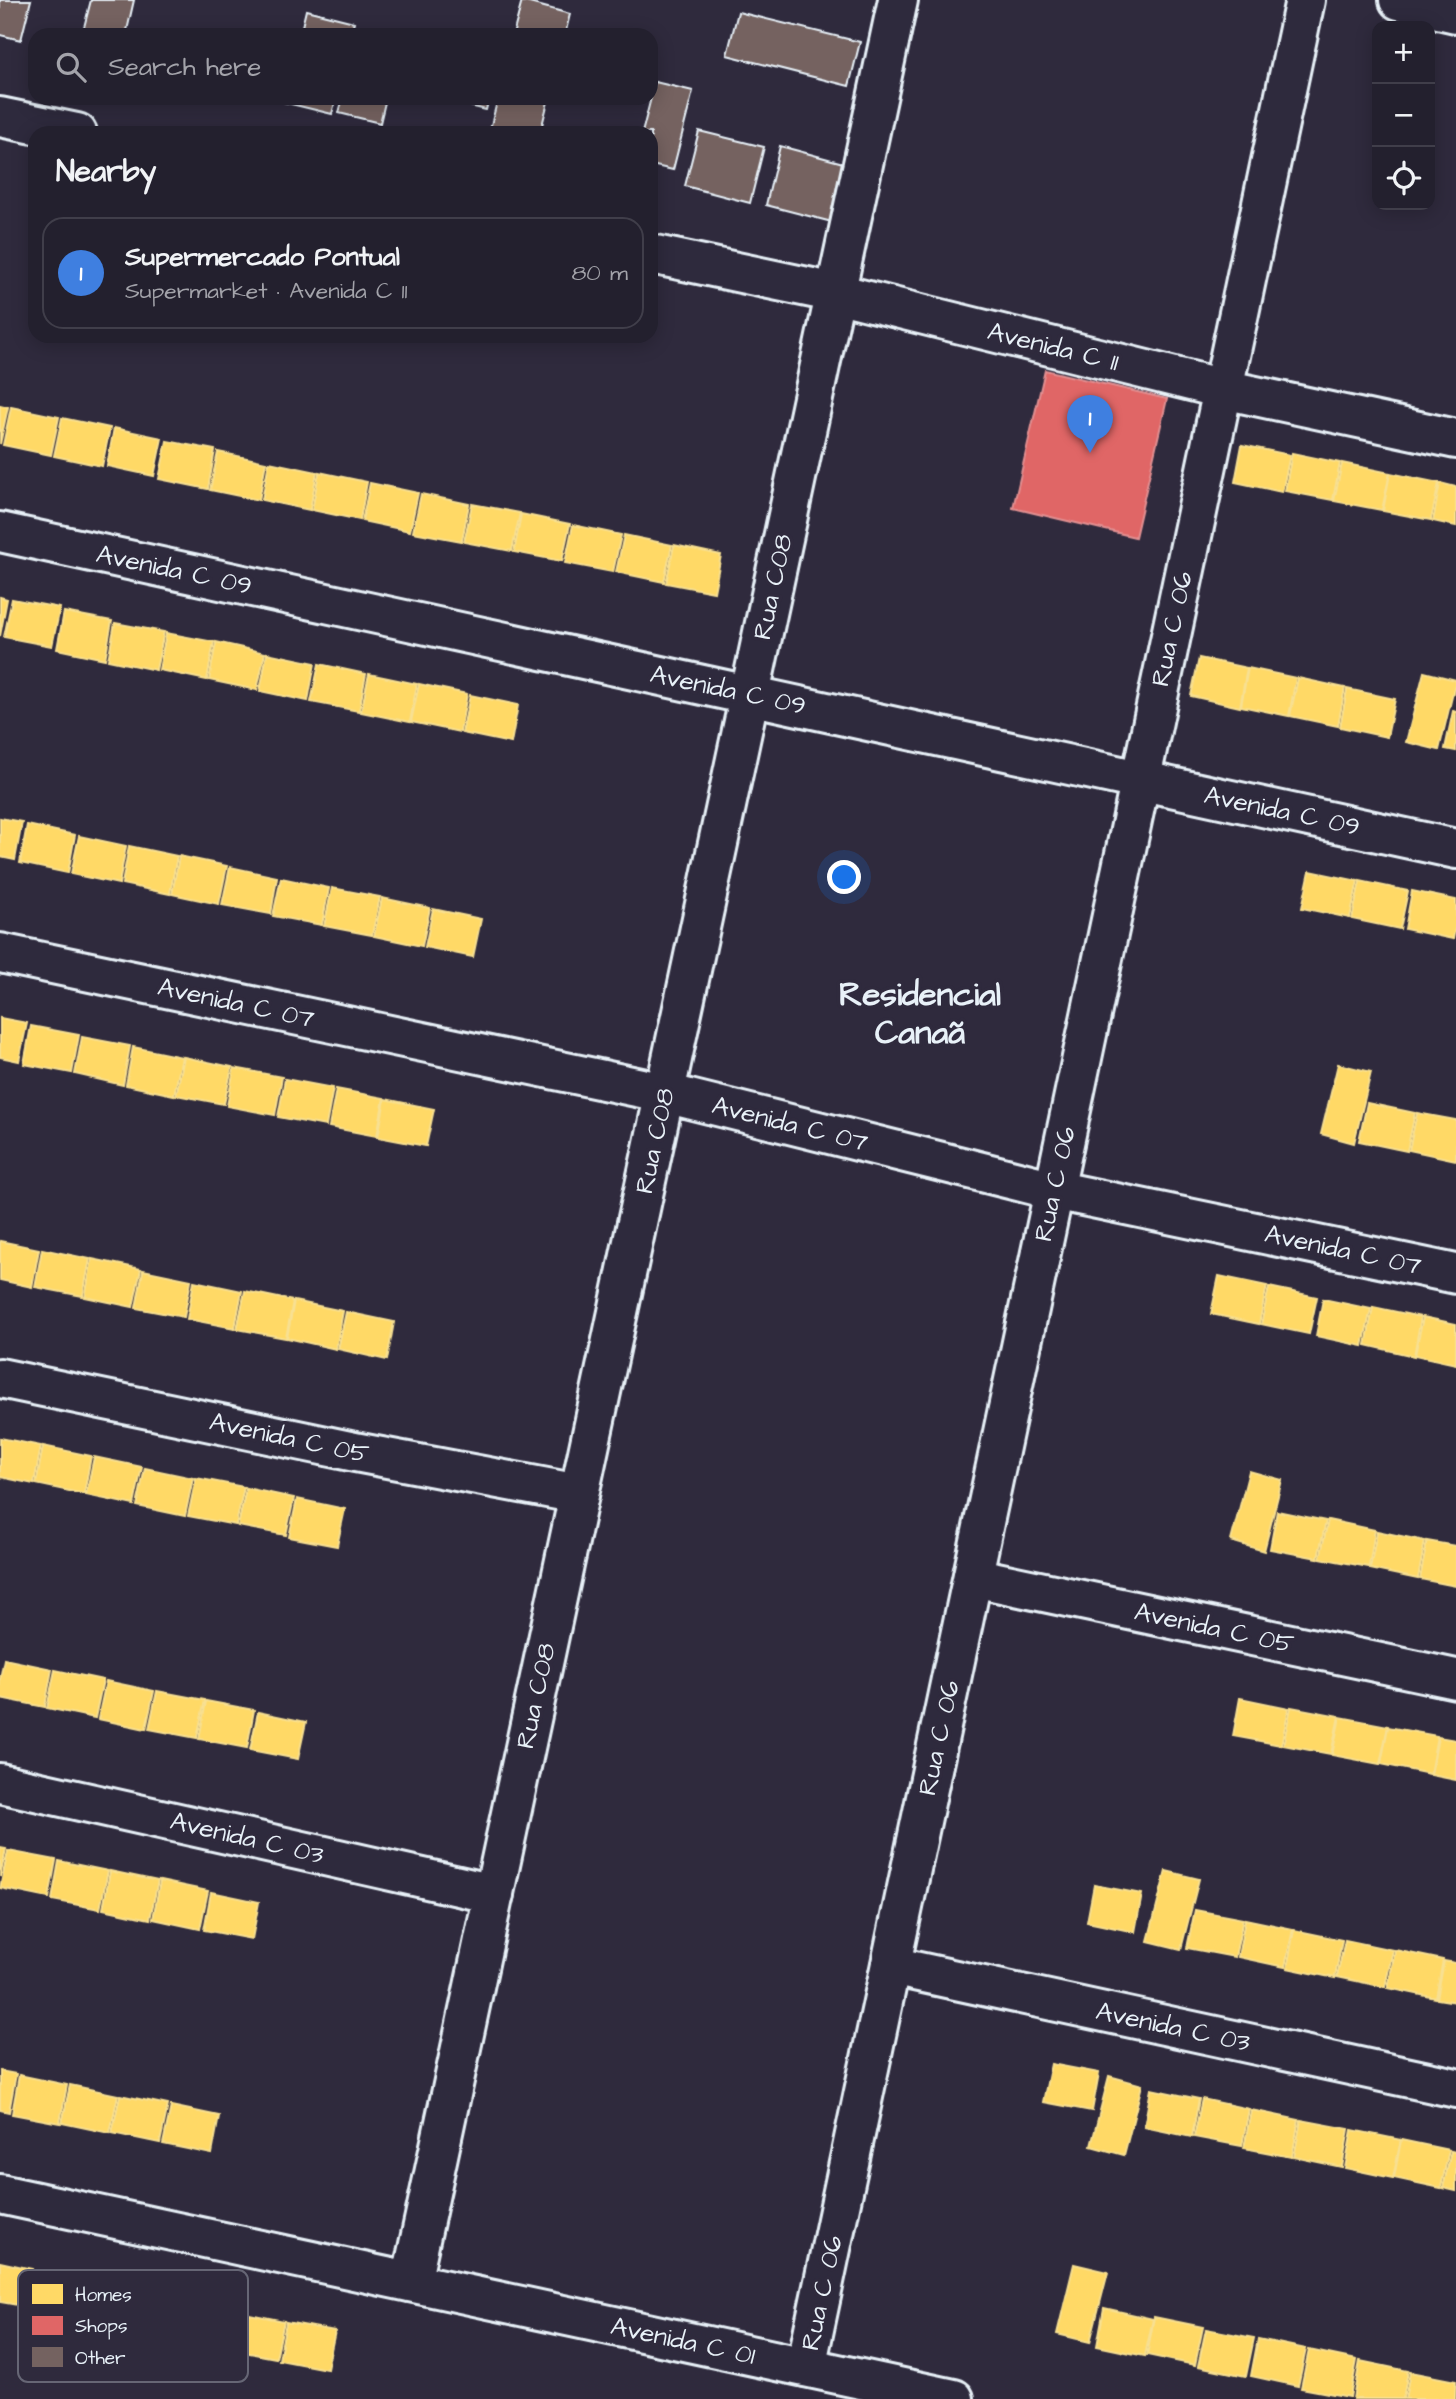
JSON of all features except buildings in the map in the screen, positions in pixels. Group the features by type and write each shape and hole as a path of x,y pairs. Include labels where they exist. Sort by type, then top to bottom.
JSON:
{"street":[{"name":"Rua C08","path":"411,2282 898,0"},
{"name":"Rua C 06","path":"806,2367 1305,0"},
{"path":"1399,0 1456,13"},
{"path":"0,117 43,126"},
{"name":"Avenida C 11","path":"658,255 836,293 1223,389 1456,439"},
{"name":"Avenida C 09","path":"0,532 1456,849"},
{"name":"Avenida C 07","path":"0,953 665,1093 1054,1190 1456,1274"},
{"name":"Avenida C 05","path":"0,1378 355,1452 579,1494"},
{"name":"Avenida C 05","path":"973,1577 1456,1679"},
{"name":"Avenida C 03","path":"0,1783 494,1894"},
{"name":"Avenida C 03","path":"891,1966 1456,2088"},
{"name":"Avenida C 01","path":"0,2194 954,2399"}],"place":[{"name":"Supermercado Pontual","path":"1090,453"}],"district":[{"name":"Residencial Canaã","path":"920,1014"}]}
